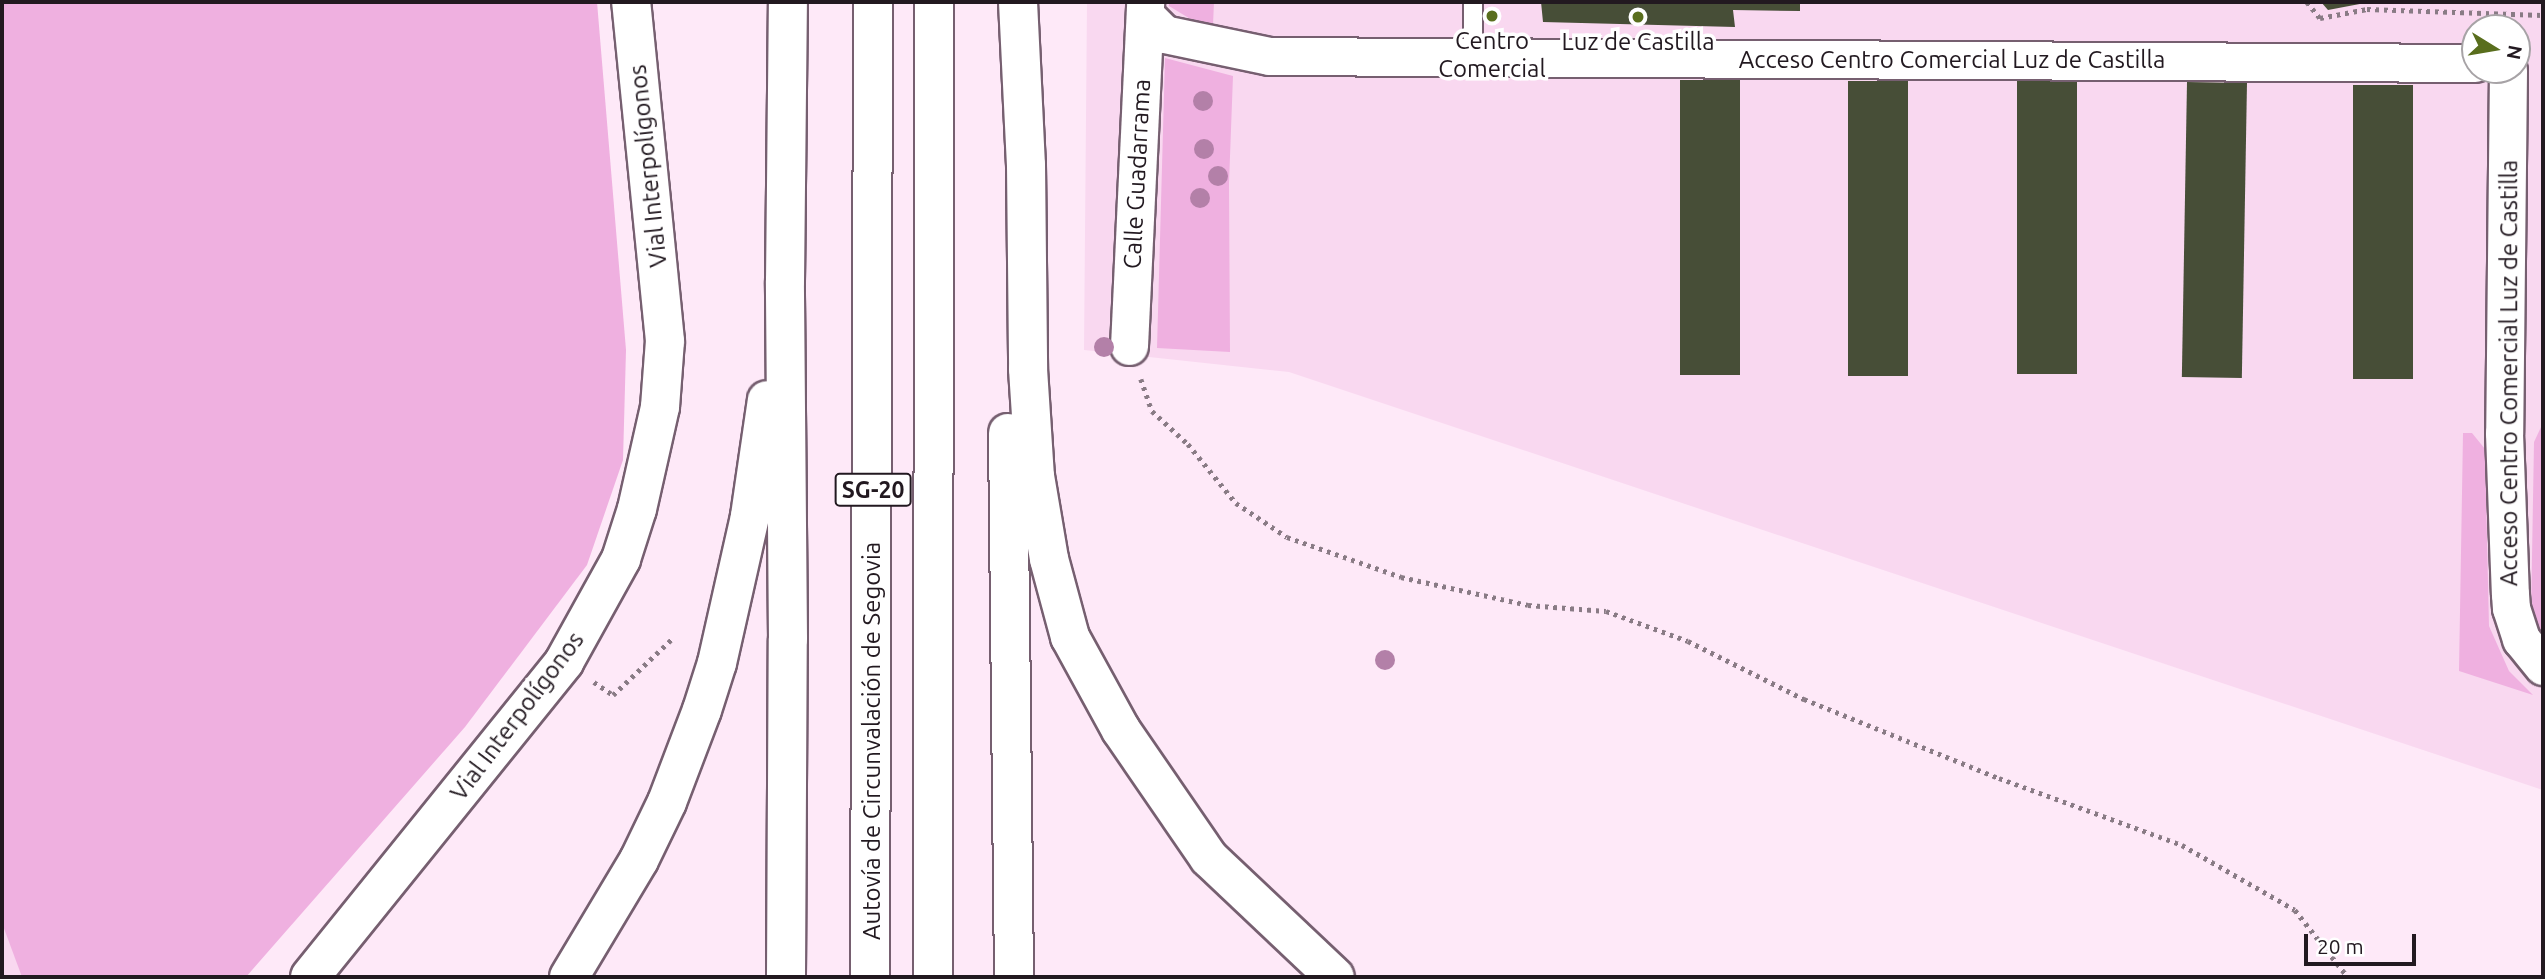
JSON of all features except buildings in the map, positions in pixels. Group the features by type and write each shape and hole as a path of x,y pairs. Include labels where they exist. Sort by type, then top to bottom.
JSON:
{"main road":[{"name":"Vial Interpolígonos","path":"310,977 564,662 621,559 637,509 660,407 665,341 631,2"},
{"path":"786,977 788,639 785,281 789,2"},
{"name":"Autovía de Circunvalación de Segovia","path":"870,977 873,2"},
{"name":"SG-20","path":"933,977 934,2"},
{"path":"1008,2 1014,977"},
{"path":"1018,2 1027,165 1028,369 1035,476 1049,559 1070,637 1121,730 1209,858 1335,977"},
{"path":"569,977 608,916 667,802 713,675 750,516 785,281"}],"street":[{"name":"Acceso Centro Comercial Luz de Castilla","path":"1145,9 1164,34 1269,56 2461,63"},
{"name":"Calle Guadarrama","path":"1129,346 1145,9"},
{"name":"Acceso Centro Comercial Luz de Castilla","path":"2508,84 2504,433 2510,594 2511,608 2521,639 2543,666"}],"lane":[{"path":"1472,2 1473,58"}],"path":[{"path":"2307,2 2320,18 2367,9 2543,15"},
{"path":"1129,346 1152,411 1188,444 1236,503 1287,537 1401,577 1528,605 1606,611 1688,641 1804,699 1853,719 1999,778 2182,845 2295,910 2348,977"},
{"path":"564,662 613,695 674,637"}],"shaded area":[{"path":"2,2 597,2 626,350 623,460 587,565 465,727 246,977 22,977 2,923"},
{"path":"1087,2 2543,2 2543,790 1289,372 1084,350"},
{"path":"1169,2 1214,2 1213,25 1192,20 1169,6"},
{"path":"1165,58 1233,76 1229,183 1230,352 1157,348"},
{"path":"2543,423 2543,635 2531,615 2534,442"},
{"path":"2463,433 2472,433 2485,449 2489,626 2509,671 2533,695 2459,671"},
{"path":"2,881 44,977 2,977"}],"place":[{"name":"Centro Comercial","path":"1492,16"},
{"name":"Luz de Castilla","path":"1638,17"}]}
